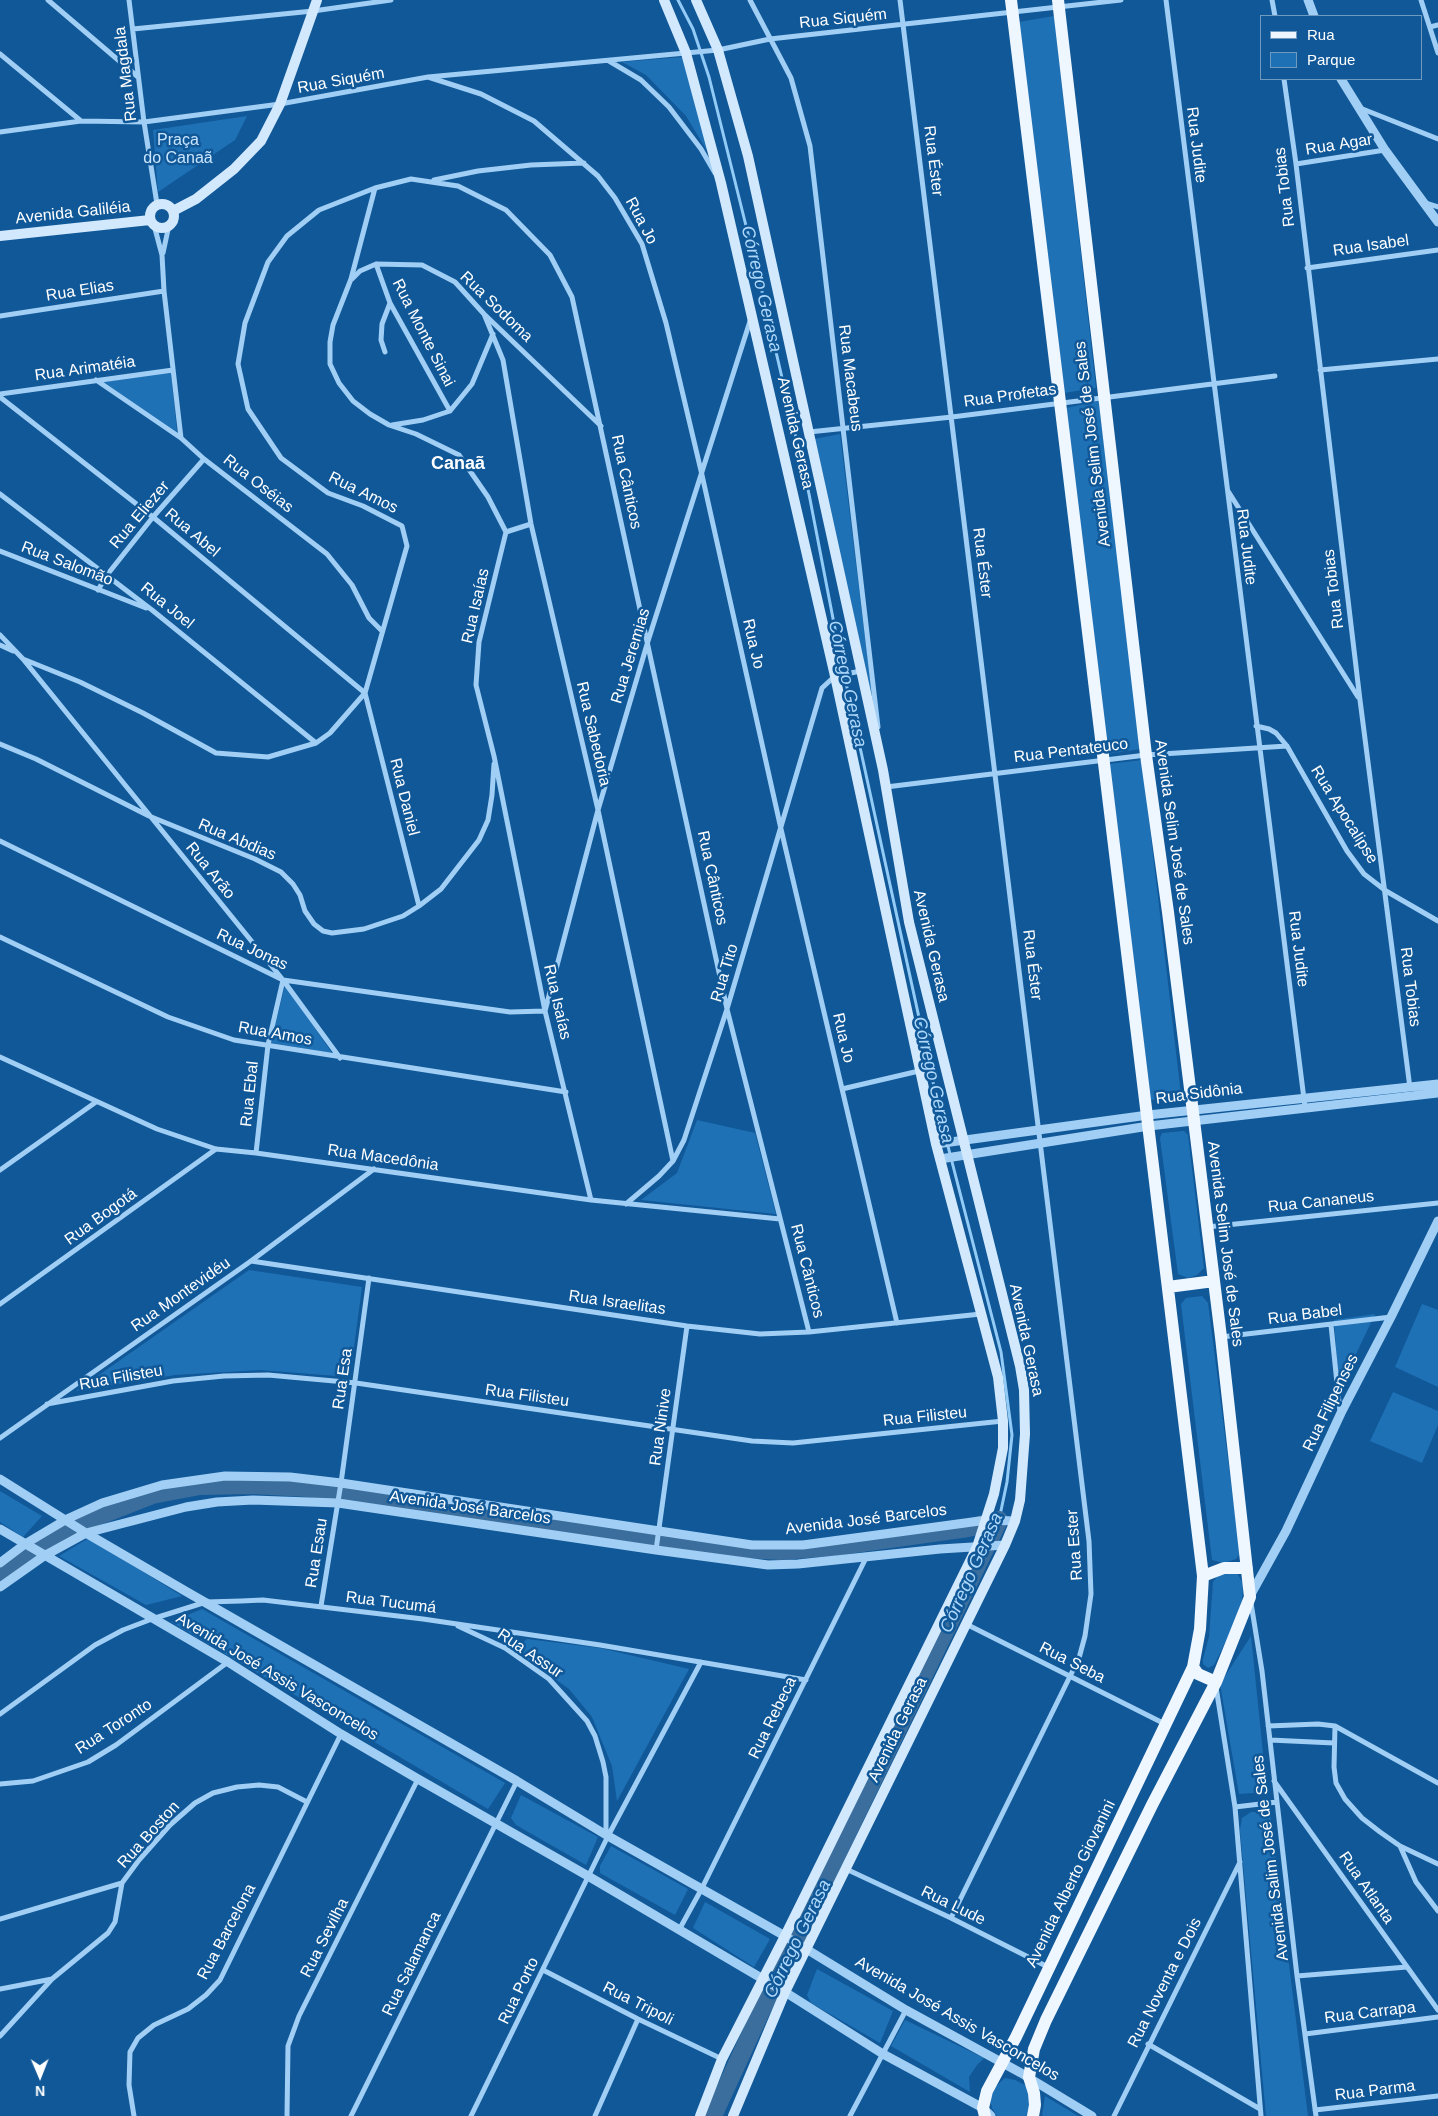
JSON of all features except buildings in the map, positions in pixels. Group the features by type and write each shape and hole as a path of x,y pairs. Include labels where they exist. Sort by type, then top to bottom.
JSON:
{"main road":[{"path":"173,211 196,199 234,169 261,141 280,104 317,0"},
{"name":"Avenida Gerasa","path":"664,0 690,53 752,313 837,675 919,1071 940,1143 998,1377 1003,1422 1002,1448 989,1521 980,1545 767,1982 722,2059 700,2116"},
{"name":"Avenida Gerasa","path":"696,0 748,156 858,671 883,770 908,922 960,1140 1012,1332 1024,1390 1025,1434 1020,1500 1001,1545 966,1624 846,1869 782,1991 733,2116"},
{"name":"Avenida Selim José de Sales","path":"1059,3 1146,755 1168,912 1221,1337 1250,1597 1216,1682"},
{"name":"Avenida Selim José de Sales","path":"1012,6 1203,1576 1200,1628 1193,1667"},
{"path":"157,204 166,204 173,211 173,219 169,225 162,228 152,222 150,210 157,204"},
{"name":"Avenida Galiléia","path":"0,236 152,222"},
{"path":"1168,1287 1214,1281"},
{"path":"1203,1576 1224,1568 1247,1568"},
{"path":"1033,2116 1035,2105 1034,2093 1029,2077 1034,2049 1046,2020 1152,1805 1216,1682 1198,1674 1193,1667"},
{"name":"Avenida Alberto Giovanini","path":"984,2114 986,2091 1003,2064 1193,1667"},
{"path":"1132,1796 1152,1805"}],"street":[{"path":"48,0 139,77"},
{"name":"Rua Magdala","path":"129,0 144,122 157,204"},
{"path":"133,30 391,0"},
{"name":"Rua Macabeus","path":"750,0 791,78 810,146 883,770"},
{"name":"Rua Éster","path":"900,0 1041,1142"},
{"name":"Rua Siquém","path":"714,50 770,39 904,26 1012,6 1121,0"},
{"name":"Rua Judite","path":"1166,0 1305,1107"},
{"path":"1272,0 1274,15"},
{"path":"1308,0 1314,15"},
{"path":"1422,0 1438,53"},
{"path":"1430,27 1438,25"},
{"path":"690,53 714,50"},
{"name":"Rua Siquém","path":"0,132 81,121 144,122 280,104 428,77 690,53"},
{"path":"0,54 81,121"},
{"path":"609,60 641,80 669,107 700,149 721,183"},
{"name":"Rua Jo","path":"428,77 481,94 534,122 598,176 616,198 642,244 666,323 702,475 781,829 897,1323"},
{"name":"Rua Tobias","path":"1284,80 1296,164 1360,700 1412,1096"},
{"path":"1342,80 1385,150 1438,222"},
{"path":"1357,107 1438,139"},
{"name":"Rua Agar","path":"1296,164 1385,150"},
{"name":"Rua Amos","path":"430,181 478,171 522,166 584,163"},
{"name":"Rua Amos","path":"23,659 80,682 216,752 268,757 316,742 330,732 365,693 407,546 402,526 362,506 328,493 281,458 248,409 238,364 245,324 268,262 287,236 319,210 375,188 411,179 458,186 506,210 550,255 572,297 601,426"},
{"path":"375,188 351,279 333,325 330,342 330,364 339,383 354,401 370,414 389,425 416,434 459,455 488,497 506,532 531,524"},
{"path":"1423,202 1438,207"},
{"path":"152,222 162,256 164,291 181,438"},
{"path":"162,256 169,225"},
{"name":"Rua Isabel","path":"1307,268 1438,250"},
{"path":"351,279 360,271 376,264"},
{"name":"Rua Sodoma","path":"376,264 422,266 455,282 484,314 601,426"},
{"name":"Rua Monte Sinai","path":"376,264 390,303 450,411"},
{"name":"Rua Elias","path":"0,316 164,291"},
{"path":"385,352 381,340 382,324 390,303"},
{"name":"Rua Jeremias","path":"545,1011 598,810 648,641 752,313"},
{"name":"Rua Sabedoria","path":"484,314 494,334 503,360 531,524 598,810 673,1161"},
{"path":"389,425 423,420 450,411 472,384 494,334"},
{"path":"1320,370 1438,359"},
{"name":"Rua Arimatéia","path":"0,395 173,370"},
{"name":"Rua Profetas","path":"807,432 1275,376"},
{"name":"Rua Oséias","path":"96,380 181,438 204,459 327,554 352,585 369,618 382,631"},
{"name":"Rua Abel","path":"0,395 153,517 365,693"},
{"name":"Rua Cânticos","path":"601,426 727,1009 809,1332"},
{"name":"Rua Eliezer","path":"98,590 107,575 153,517 204,459"},
{"path":"1227,488 1360,700"},
{"name":"Rua Joel","path":"0,494 152,610 316,742"},
{"name":"Rua Isaías","path":"506,532 479,642 476,686 494,756 545,1011 591,1200"},
{"name":"Rua Salomão","path":"0,551 152,610"},
{"name":"Rua Arão","path":"0,635 23,659 283,980 340,1058"},
{"path":"0,646 15,652"},
{"path":"837,675 858,671"},
{"name":"Rua Tito","path":"626,1204 660,1176 673,1161 684,1140 727,1009 822,688 837,675"},
{"name":"Rua Daniel","path":"365,693 419,906"},
{"name":"Rua Apocalipse","path":"1256,726 1276,733 1287,746 1347,850 1364,874 1386,891 1438,922"},
{"name":"Rua Abdias","path":"0,744 36,759 149,816 255,859 281,872 293,884 300,895 305,911 314,924 323,931 332,933 364,929 403,916 441,889 478,840 488,820 492,795 494,756"},
{"path":"1259,746 1287,746"},
{"name":"Rua Pentateuco","path":"886,787 1146,755 1259,746"},
{"name":"Rua Jonas","path":"0,842 283,980 510,1012 545,1011"},
{"name":"Rua Amos","path":"0,937 168,1017 234,1040 566,1092"},
{"name":"Rua Ebal","path":"256,1153 268,1045 283,980"},
{"name":"Rua Macedônia","path":"0,1057 157,1129 216,1149 591,1200 780,1219"},
{"path":"842,1089 919,1071"},
{"name":"Rua Sidônia","path":"1193,1116 1304,1097 1438,1084"},
{"name":"Rua Sidônia","path":"940,1143 1040,1129 1305,1107 1438,1093"},
{"path":"0,1170 96,1102"},
{"name":"Rua Sidônia","path":"943,1158 1041,1142 1148,1121"},
{"name":"Rua Ester","path":"951,1918 1079,1658 1086,1636 1091,1594 1089,1541 1041,1142"},
{"name":"Rua Bogotá","path":"0,1304 216,1149"},
{"name":"Rua Montevidéu","path":"0,1438 251,1261 374,1169"},
{"name":"Rua Cananeus","path":"1207,1227 1438,1203"},
{"name":"Rua Filipenses","path":"1250,1597 1298,1506 1341,1414 1438,1221"},
{"name":"Rua Israelitas","path":"251,1261 687,1326 760,1334 809,1332 982,1314"},
{"name":"Rua Esa","path":"341,1486 369,1278"},
{"name":"Rua Babel","path":"1221,1337 1391,1317"},
{"path":"1331,1325 1341,1414"},
{"name":"Rua Ninive","path":"658,1534 687,1326"},
{"name":"Rua Filisteu","path":"47,1404 173,1381 224,1376 268,1375 356,1383 752,1441 793,1443 1003,1422"},
{"name":"Avenida José Barcelos","path":"0,1587 42,1555 102,1503 128,1494 191,1480 224,1476 259,1475 658,1534 752,1545 802,1545 989,1521 1011,1520"},
{"name":"Avenida José Assis Vasconcelos","path":"0,1479 76,1526 516,1781 607,1836 789,1938 906,2010 1029,2077 1092,2116"},
{"path":"338,1501 341,1486"},
{"name":"Avenida José Barcelos","path":"0,1562 28,1546 76,1526 161,1513 216,1502 253,1500 338,1501 768,1565 866,1558 980,1545 1001,1545"},
{"name":"Rua Esau","path":"322,1606 338,1501"},
{"path":"0,1529 28,1546"},
{"path":"656,1548 658,1534"},
{"name":"Avenida José Assis Vasconcelos","path":"28,1546 228,1662 341,1734 588,1876 782,1991"},
{"name":"Rua Rebeca","path":"679,1930 701,1890 866,1558"},
{"name":"Avenida Salim José de Sales","path":"1250,1597 1262,1672 1316,2113"},
{"name":"Rua Tucumá","path":"0,1714 95,1645 123,1630 206,1602 263,1600 322,1606 600,1645 806,1680"},
{"name":"Rua Assur","path":"452,1623 505,1648 549,1679 586,1721 595,1736 604,1770 607,1836"},
{"name":"Rua Seba","path":"966,1624 1166,1725"},
{"path":"505,1648 513,1633"},
{"name":"Rua Toronto","path":"0,1784 33,1781 88,1762 116,1745 228,1662"},
{"path":"607,1836 701,1662"},
{"name":"Avenida Salim José de Sales","path":"1216,1682 1235,1807 1261,2116"},
{"path":"1268,1726 1318,1724 1335,1726 1438,1783"},
{"path":"1335,1726 1336,1783 1345,1799 1362,1818 1400,1846 1438,1864"},
{"name":"Rua Barcelona","path":"134,2116 129,2085 130,2052 138,2038 154,2025 188,2009 206,1995 220,1980 341,1734"},
{"path":"1270,1740 1334,1743"},
{"name":"Rua Sevilha","path":"287,2116 288,2046 299,2016 418,1779"},
{"name":"Rua Atlanta","path":"1274,1780 1438,2010"},
{"path":"495,1823 516,1781"},
{"name":"Rua Boston","path":"0,2036 52,1979 108,1933 114,1922 122,1883 139,1860 170,1825 195,1803 213,1793 237,1787 259,1785 278,1787 307,1802"},
{"path":"1235,1807 1277,1802"},
{"name":"Rua Salamanca","path":"351,2116 495,1823"},
{"name":"Rua Porto","path":"472,2116 607,1836"},
{"path":"1400,1846 1416,1882 1438,1911"},
{"name":"Rua Noventa e Dois","path":"1114,2116 1148,2044 1240,1862"},
{"name":"Rua Lude","path":"846,1869 951,1918 1048,1967"},
{"name":"Rua Boston","path":"0,1919 122,1883"},
{"path":"1298,1976 1407,1967"},
{"name":"Rua Tripoli","path":"543,1970 638,2019 722,2059"},
{"path":"0,1989 52,1979"},
{"path":"782,1991 984,2114"},
{"path":"850,2116 906,2010"},
{"name":"Rua Carrapa","path":"1305,2034 1438,2017"},
{"path":"597,2114 638,2019"},
{"path":"1148,2044 1260,2109"},
{"name":"Rua Parma","path":"1316,2113 1438,2096"}],"green space":[{"path":"1054,16 1096,388 1064,393 1019,22"},
{"path":"683,57 712,159 686,116 646,75 622,62"},
{"name":"Praça do Canaã","path":"247,116 235,140 158,192 153,130"},
{"path":"171,372 177,432 103,382"},
{"path":"1099,401 1140,749 1108,754 1066,408"},
{"path":"840,434 874,711 814,439"},
{"path":"1142,760 1181,1095 1151,1100 1109,764"},
{"path":"285,985 332,1053 271,1043"},
{"path":"697,1120 755,1133 776,1214 641,1200 677,1173"},
{"path":"1184,1131 1188,1135 1204,1268 1197,1275 1188,1278 1178,1274 1160,1138 1162,1133"},
{"path":"249,1270 362,1287 350,1377 260,1370 175,1375 76,1391"},
{"path":"1202,1296 1208,1303 1240,1554 1236,1559 1224,1563 1212,1560 1181,1304 1186,1298"},
{"path":"1422,1304 1438,1310 1438,1387 1395,1367"},
{"path":"1375,1314 1339,1390 1334,1320"},
{"path":"1393,1392 1438,1411 1438,1425 1422,1463 1370,1441"},
{"path":"0,1491 42,1516 23,1537 0,1522"},
{"path":"89,1538 182,1596 146,1605 59,1556"},
{"path":"1237,1573 1243,1583 1242,1600 1232,1629 1214,1665 1208,1668 1203,1664 1203,1659 1209,1637 1213,1582 1219,1574"},
{"path":"202,1609 505,1783 488,1809 171,1622"},
{"path":"1251,1636 1267,1792 1239,1794 1220,1684"},
{"path":"527,1639 600,1648 689,1669 617,1801 612,1766 592,1717 569,1689 523,1656 519,1646"},
{"path":"521,1795 598,1837 586,1865 516,1825 511,1818"},
{"path":"1251,1812 1270,1813 1308,2116 1266,2116 1240,1830 1242,1818"},
{"path":"611,1846 688,1889 675,1915 600,1873 600,1866"},
{"path":"705,1902 770,1939 754,1967 693,1928"},
{"path":"817,1969 893,2011 880,2043 811,2003 807,1995"},
{"path":"905,2020 984,2058 969,2077 970,2092 891,2046"},
{"path":"1005,2078 1025,2085 1031,2095 1028,2116 997,2116 992,2108 990,2099 992,2090"},
{"path":"1045,2096 1078,2116 1042,2116"}],"waterway":[{"name":"Córrego Gerasa","path":"678,0 693,29 709,77 757,270 809,494 841,660 942,1123 1001,1352 1012,1435 1007,1482 999,1520"},
{"path":"0,1573 43,1542 68,1528 152,1495 200,1486 252,1485 307,1488 745,1549 781,1551 833,1547 968,1528 999,1520"},
{"name":"Córrego Gerasa","path":"713,2116 763,2007 999,1520"}],"district":[{"name":"Canaã","path":"458,464"}]}
